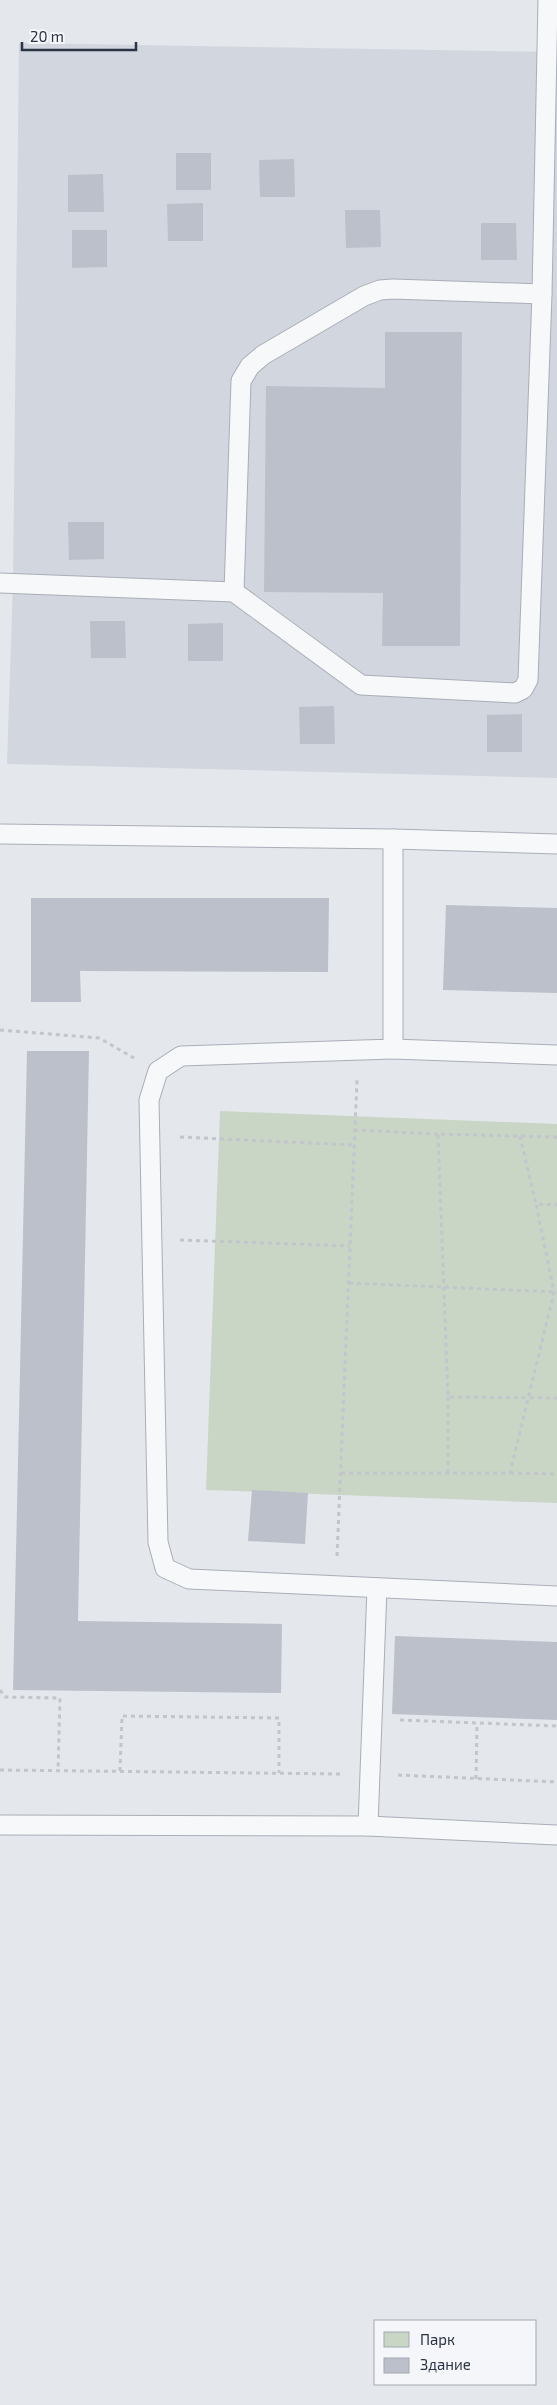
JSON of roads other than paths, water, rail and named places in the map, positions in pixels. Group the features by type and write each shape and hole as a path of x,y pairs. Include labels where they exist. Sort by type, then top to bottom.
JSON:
{"lane":[{"path":"0,582 234,592 361,685 515,693 523,689 528,680 542,294 548,0"},
{"path":"234,592 241,381 250,366 263,355 364,296 380,290 542,294"},
{"path":"0,834 393,839 557,844"},
{"path":"393,839 393,1049"},
{"path":"557,1055 393,1049 181,1056 158,1070 149,1100 158,1542 165,1568 189,1579 557,1596"},
{"path":"368,1826 377,1588"},
{"path":"0,1825 368,1826 557,1835"}]}
